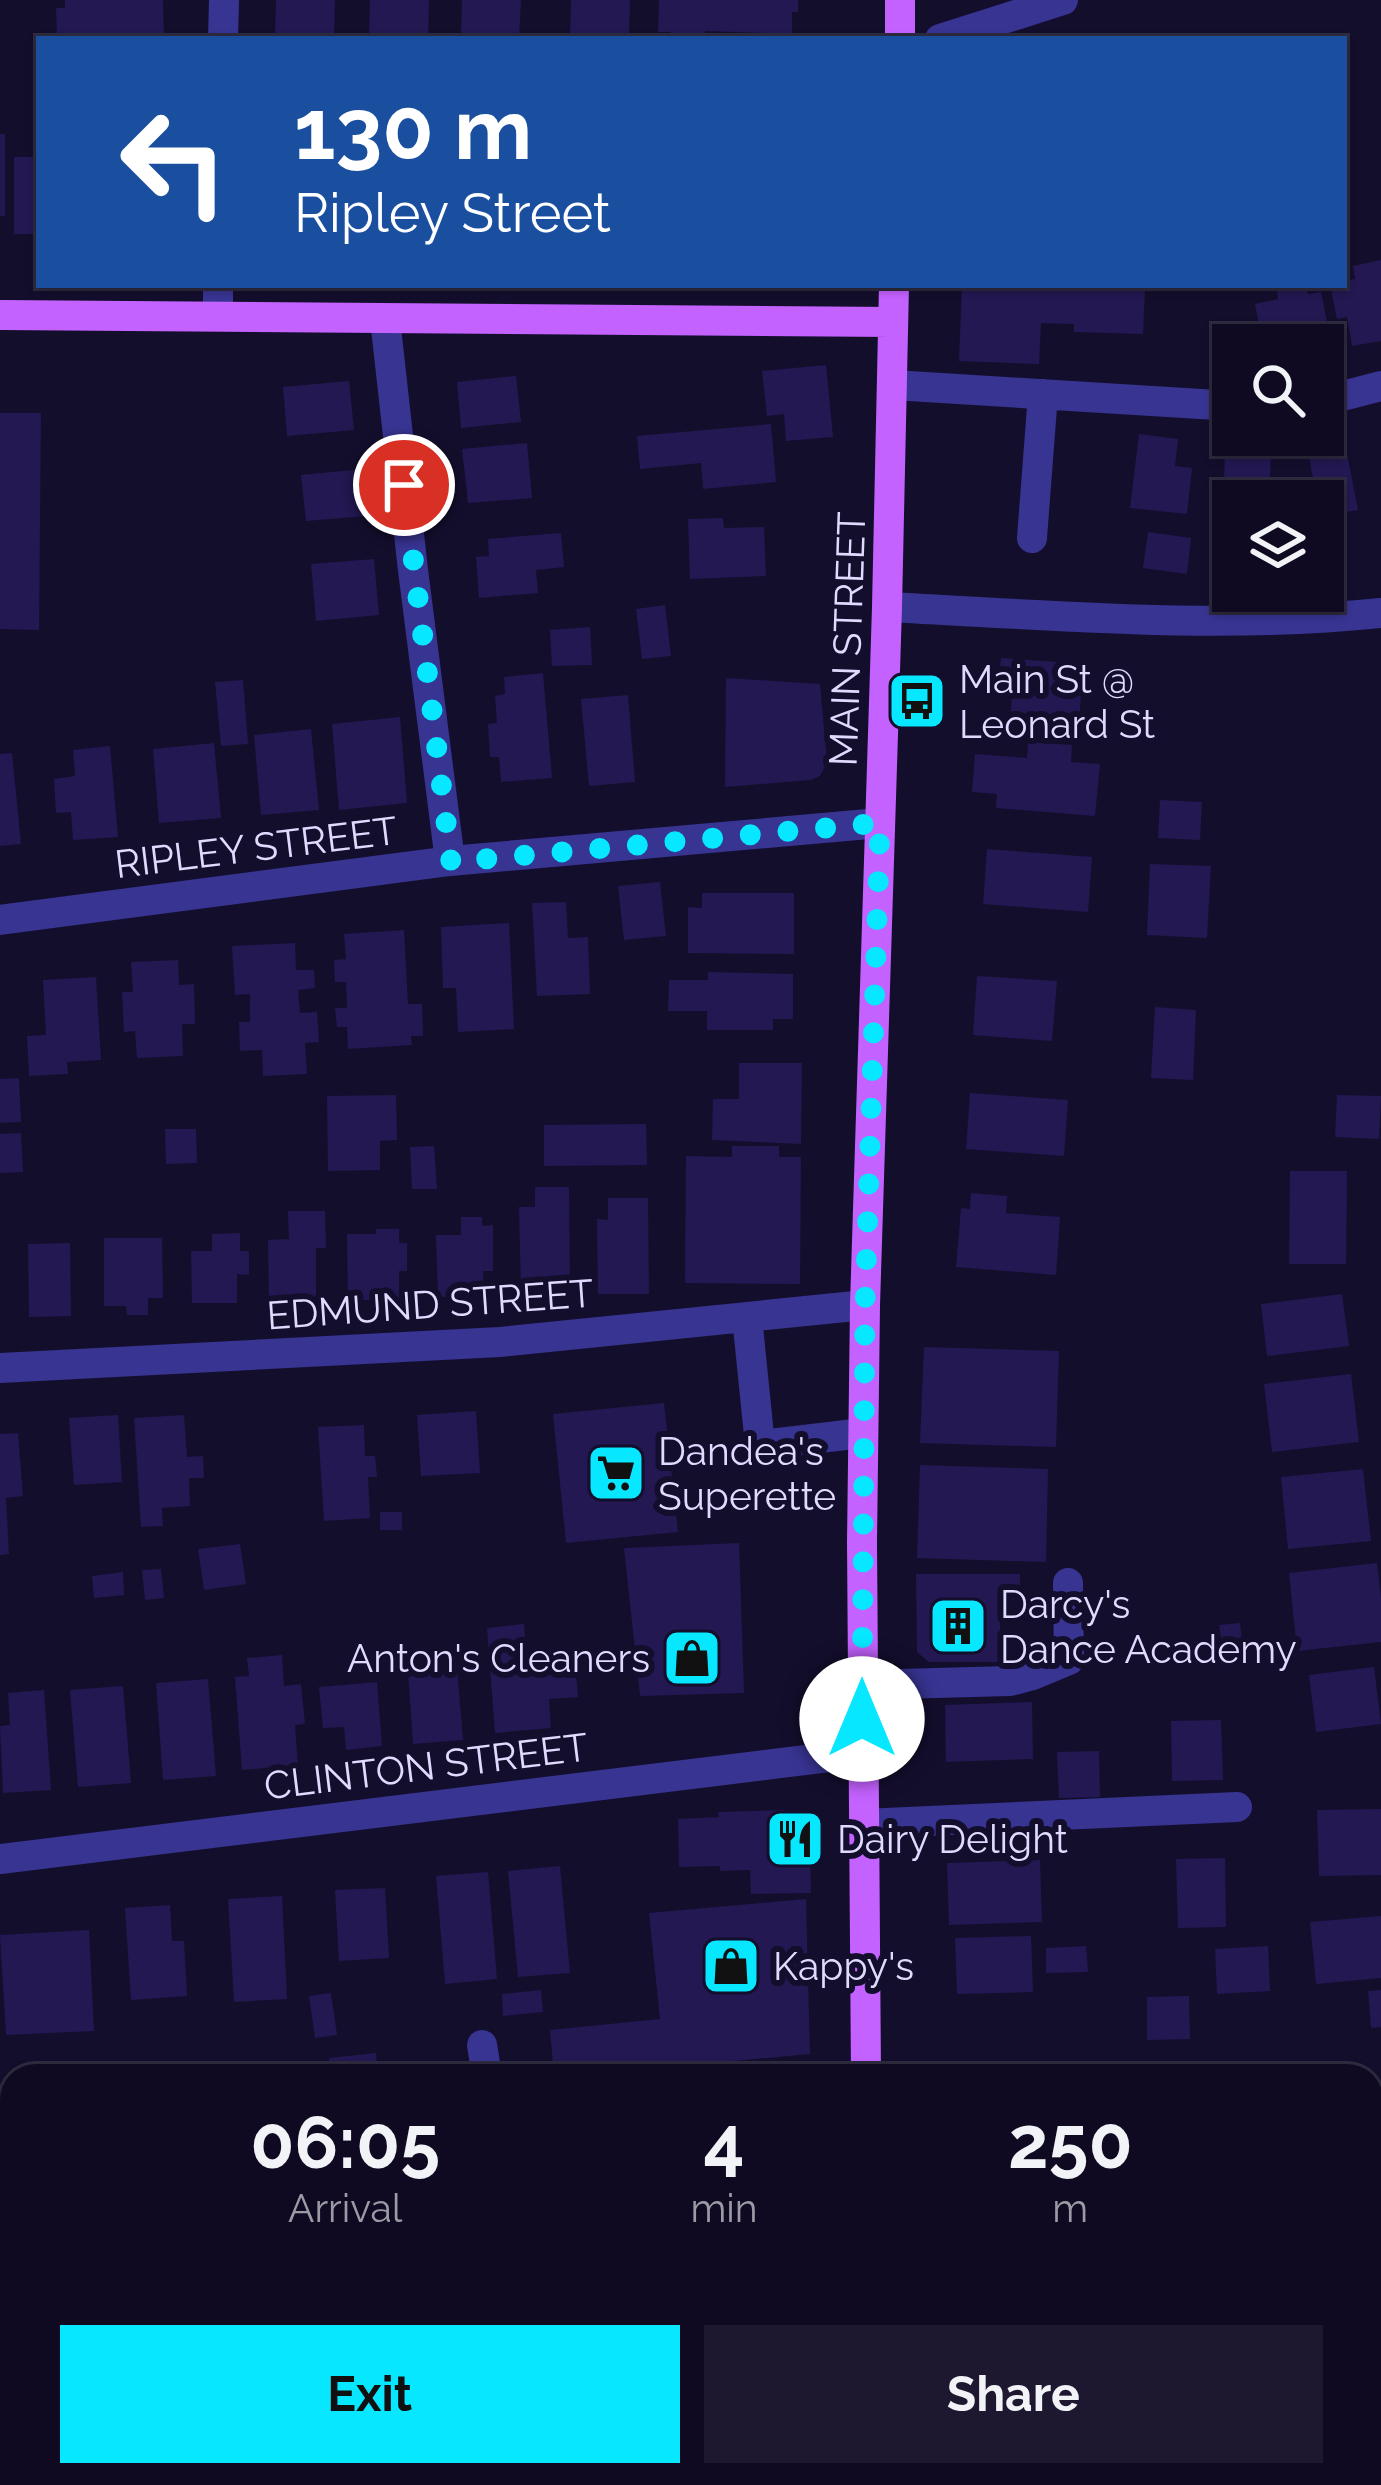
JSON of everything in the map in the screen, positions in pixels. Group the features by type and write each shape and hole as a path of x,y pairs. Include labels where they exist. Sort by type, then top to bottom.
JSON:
{"main road":[{"path":"900,0 901,36"},
{"name":"MAIN STREET","path":"866,2064 865,1305 894,288"},
{"path":"0,315 218,301 385,319 892,322"}],"street":[{"path":"223,36 224,0"},
{"path":"949,36 1063,0"},
{"path":"385,319 451,862"},
{"path":"893,385 1212,405"},
{"path":"1344,396 1381,386"},
{"path":"1032,538 1043,394"},
{"path":"887,608 1261,621 1381,613"},
{"name":"RIPLEY STREET","path":"0,920 451,862 880,823"},
{"name":"EDMUND STREET","path":"0,1368 459,1345 865,1305"},
{"path":"747,1317 760,1445 863,1433"},
{"path":"862,1685 1010,1681 1069,1660 1068,1583"},
{"name":"CLINTON STREET","path":"0,1859 862,1753"},
{"path":"863,1824 1237,1807"},
{"path":"482,2045 485,2064"}],"building":[{"path":"65,0 163,0 164,36 57,36 56,8 65,8"},
{"path":"276,0 335,0 334,36 275,36"},
{"path":"370,0 429,0 428,36 369,36"},
{"path":"462,0 521,0 519,36 461,36"},
{"path":"571,0 630,0 629,36 570,36"},
{"path":"659,0 798,0 798,12 792,12 792,34 705,31 705,36 670,36 671,32 658,32"},
{"path":"0,134 5,134 5,216 0,216"},
{"path":"14,157 36,157 36,234 14,234"},
{"path":"1381,260 1381,341 1352,346 1347,317 1337,319 1331,288 1347,288 1347,280 1355,279 1353,266"},
{"path":"962,288 1145,289 1143,334 1074,332 1074,324 1041,323 1039,364 959,361"},
{"path":"1294,288 1306,288 1308,294 1321,292 1327,324 1259,324 1255,304 1278,299 1277,291"},
{"path":"826,365 833,437 786,441 784,414 767,416 762,371"},
{"path":"516,376 521,422 461,428 457,382"},
{"path":"349,381 354,430 287,436 283,387"},
{"path":"0,413 41,413 39,630 0,629"},
{"path":"771,424 776,482 703,489 701,463 640,469 637,436"},
{"path":"1139,434 1178,439 1175,466 1192,468 1187,514 1130,508"},
{"path":"527,443 532,498 468,503 462,449"},
{"path":"1346,449 1358,510 1344,512 1344,480 1313,480 1309,456 1344,456"},
{"path":"1225,456 1271,456 1270,480 1217,480 1224,479"},
{"path":"363,469 367,516 306,521 301,475"},
{"path":"723,518 724,528 764,527 766,576 690,579 688,519"},
{"path":"1148,532 1191,538 1187,574 1143,568"},
{"path":"561,533 564,567 536,570 538,593 479,598 476,557 489,556 488,539"},
{"path":"374,559 379,615 316,621 311,564"},
{"path":"665,605 671,656 642,659 636,609"},
{"path":"590,627 592,665 552,666 550,630"},
{"path":"1001,658 1083,664 1079,726 1010,721 1012,697 997,696"},
{"path":"543,673 552,778 501,782 499,757 490,757 488,724 497,723 495,696 505,694 504,677"},
{"path":"726,678 820,684 827,762 820,776 725,787"},
{"path":"243,680 248,744 221,746 215,682"},
{"path":"628,695 635,782 589,786 581,699"},
{"path":"400,717 407,803 339,810 332,724"},
{"path":"311,729 319,810 261,815 254,735"},
{"path":"1028,742 1072,745 1071,762 1100,764 1095,816 996,808 997,794 972,792 975,754 1027,758"},
{"path":"214,743 221,818 159,823 153,749"},
{"path":"110,746 118,837 73,840 71,812 56,813 54,779 75,776 73,750"},
{"path":"12,753 21,844 0,846 0,754"},
{"path":"1160,800 1202,802 1200,840 1158,838"},
{"path":"987,849 1092,857 1088,912 983,904"},
{"path":"1150,864 1211,866 1207,938 1147,935"},
{"path":"660,882 666,936 624,940 618,886"},
{"path":"702,893 794,893 794,954 688,953 688,907 702,908"},
{"path":"566,902 568,938 588,937 590,994 537,996 532,903"},
{"path":"509,923 514,1029 458,1032 456,988 443,988 441,927"},
{"path":"404,930 408,1004 422,1004 423,1036 411,1036 412,1045 348,1049 347,1027 337,1027 335,1008 347,1008 346,982 335,982 334,960 346,959 344,934"},
{"path":"295,943 296,970 314,970 315,988 298,990 300,1013 317,1012 319,1042 305,1043 307,1074 263,1076 262,1050 240,1051 239,1022 250,1022 250,994 235,995 232,946"},
{"path":"178,960 179,985 194,984 195,1024 182,1024 183,1056 137,1058 135,1031 124,1032 122,992 133,992 131,962"},
{"path":"708,972 793,974 793,1019 773,1019 773,1030 707,1030 707,1011 668,1011 669,980 708,980"},
{"path":"977,976 1057,981 1052,1041 973,1035"},
{"path":"96,977 101,1060 67,1062 68,1074 29,1076 27,1036 46,1035 43,980"},
{"path":"1155,1007 1196,1010 1193,1080 1151,1078"},
{"path":"739,1063 802,1063 801,1144 712,1140 713,1099 739,1099"},
{"path":"19,1078 21,1122 0,1123 0,1079"},
{"path":"970,1093 1068,1100 1064,1156 966,1149"},
{"path":"396,1095 397,1140 380,1141 380,1170 328,1171 327,1096"},
{"path":"1337,1095 1381,1096 1379,1139 1335,1137"},
{"path":"646,1124 647,1165 544,1166 544,1125"},
{"path":"165,1129 196,1129 197,1163 166,1164"},
{"path":"21,1133 23,1172 0,1173 0,1134"},
{"path":"434,1146 437,1189 412,1189 410,1147"},
{"path":"732,1146 779,1146 779,1157 801,1157 800,1284 685,1283 686,1156 732,1157"},
{"path":"1290,1171 1347,1171 1346,1264 1289,1264"},
{"path":"535,1187 569,1187 570,1294 521,1294 519,1207 535,1207"},
{"path":"971,1193 1007,1196 1006,1213 1060,1217 1056,1275 956,1267 961,1208 970,1209"},
{"path":"608,1198 648,1198 649,1294 598,1294 597,1219 608,1220"},
{"path":"288,1211 325,1211 326,1248 316,1248 316,1301 269,1302 268,1240 289,1239"},
{"path":"461,1217 482,1217 482,1226 493,1225 493,1271 483,1271 484,1296 438,1297 436,1235 461,1235"},
{"path":"376,1229 399,1229 399,1243 407,1243 407,1271 399,1271 399,1300 348,1300 347,1234 376,1234"},
{"path":"240,1233 240,1251 249,1251 249,1275 237,1274 237,1303 192,1303 191,1251 212,1251 212,1234"},
{"path":"104,1238 162,1238 163,1298 148,1298 148,1315 127,1315 126,1306 104,1306"},
{"path":"70,1243 71,1316 29,1317 28,1244"},
{"path":"1342,1294 1349,1346 1267,1356 1261,1304"},
{"path":"924,1347 1059,1351 1056,1447 920,1443"},
{"path":"1351,1374 1359,1442 1272,1452 1264,1384"},
{"name":"Dandea's Superette","path":"664,1403 678,1532 566,1543 553,1414"},
{"path":"476,1411 480,1473 421,1476 417,1415"},
{"path":"118,1415 122,1482 74,1485 69,1418"},
{"path":"184,1415 187,1457 203,1456 204,1478 189,1478 190,1506 162,1508 163,1526 141,1527 134,1418"},
{"path":"364,1425 365,1456 375,1456 377,1477 368,1477 370,1518 324,1521 318,1427"},
{"path":"18,1433 23,1496 6,1498 9,1554 0,1555 0,1434"},
{"path":"920,1465 1048,1469 1046,1562 917,1558"},
{"path":"1363,1469 1371,1541 1288,1549 1281,1477"},
{"path":"380,1512 402,1512 402,1530 380,1530"},
{"path":"739,1543 744,1693 640,1696 624,1548"},
{"path":"240,1544 246,1584 204,1590 198,1549"},
{"path":"1377,1563 1381,1642 1297,1651 1289,1573"},
{"path":"161,1569 164,1598 145,1600 142,1570"},
{"path":"123,1572 124,1595 94,1598 92,1576"},
{"name":"Darcy's Dance Academy","path":"916,1574 1020,1574 1020,1599 1000,1600 1000,1662 929,1662 917,1652"},
{"path":"1240,1623 1243,1648 1223,1651 1219,1625"},
{"path":"524,1624 527,1666 575,1662 578,1697 549,1699 551,1728 495,1733 487,1628"},
{"path":"282,1655 284,1686 301,1684 305,1724 295,1725 298,1765 242,1770 235,1677 249,1676 247,1658"},
{"path":"1374,1667 1381,1724 1316,1732 1309,1675"},
{"path":"457,1668 463,1740 413,1744 408,1672"},
{"path":"208,1679 216,1776 163,1780 156,1683"},
{"path":"377,1682 382,1746 346,1750 344,1727 323,1728 319,1687"},
{"path":"123,1686 131,1783 78,1787 70,1690"},
{"path":"44,1690 51,1790 3,1793 0,1726 10,1725 8,1693"},
{"path":"1032,1702 1033,1759 946,1762 945,1705"},
{"path":"1221,1720 1223,1780 1172,1781 1171,1721"},
{"path":"1099,1751 1100,1797 1059,1798 1057,1752"},
{"path":"1381,1809 1381,1875 1319,1876 1317,1810"},
{"path":"785,1810 809,1819 811,1893 751,1894 750,1870 679,1867 678,1819 719,1817 718,1812"},
{"path":"1225,1858 1226,1927 1178,1928 1176,1859"},
{"path":"1040,1860 1042,1922 949,1925 947,1863"},
{"path":"560,1866 570,1973 518,1977 508,1871"},
{"path":"488,1872 497,1979 445,1984 436,1876"},
{"path":"385,1888 389,1958 339,1961 335,1890"},
{"path":"282,1896 287,1999 234,2002 228,1899"},
{"name":"Kappy's","path":"806,1899 810,2054 702,2064 553,2064 550,2030 660,2019 649,1913"},
{"path":"170,1905 172,1941 184,1941 187,1996 131,2000 125,1908"},
{"path":"1381,1916 1381,1978 1316,1984 1310,1922"},
{"path":"89,1930 94,2031 6,2035 0,1935"},
{"path":"1031,1936 1033,1992 957,1994 955,1938"},
{"path":"1086,1946 1088,1972 1046,1973 1046,1948"},
{"path":"1268,1946 1270,1991 1217,1994 1215,1949"},
{"path":"541,1990 543,2012 503,2016 502,1994"},
{"path":"1381,1990 1381,2027 1371,2028 1368,1991"},
{"path":"331,1993 337,2035 315,2038 309,1996"},
{"path":"1189,1996 1190,2039 1147,2040 1147,1997"},
{"path":"376,2053 377,2064 329,2064 329,2058"}],"place":[{"name":"Main St @ Leonard St","path":"917,701"},
{"name":"Dandea's Superette","path":"616,1473"},
{"name":"Darcy's Dance Academy","path":"958,1626"},
{"name":"Anton's Cleaners","path":"692,1658"},
{"name":"Dairy Delight","path":"795,1839"},
{"name":"Kappy's","path":"731,1966"}],"route":[{"path":"404,485 451,862 880,823 865,1305 862,1719"}]}
